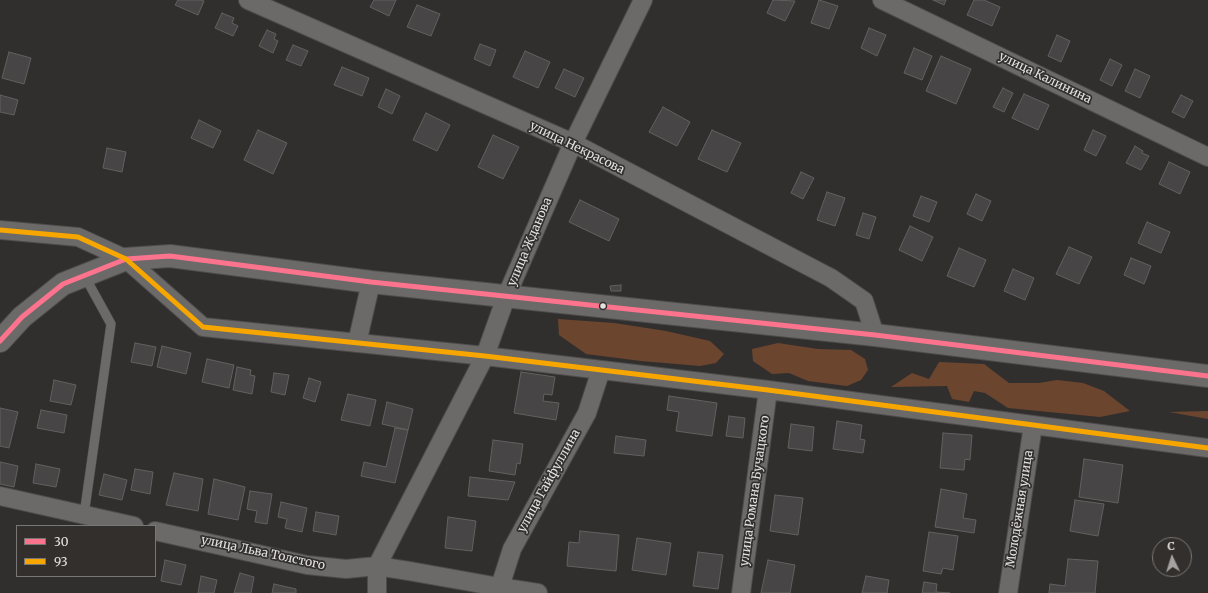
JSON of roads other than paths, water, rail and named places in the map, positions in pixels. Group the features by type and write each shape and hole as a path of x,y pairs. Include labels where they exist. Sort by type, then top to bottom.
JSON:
{"street":[{"name":"улица Некрасова","path":"248,0 573,143 831,278 864,301 875,335"},
{"name":"улица Жданова","path":"377,593 377,566 485,356 506,297 573,143 643,0"},
{"name":"улица Калинина","path":"882,0 1208,156"},
{"path":"0,230 78,237 126,259 203,327 485,356 768,390 1208,448"},
{"path":"0,341 22,317 63,284 126,259 170,256 372,282 875,335 1208,376"},
{"path":"357,342 372,282"},
{"name":"улица Гайфуллина","path":"498,590 512,549 587,413 601,370"},
{"name":"улица Романа Бучацкого","path":"741,593 768,390"},
{"name":"Молодёжная улица","path":"1008,593 1033,425"},
{"path":"0,496 129,525"},
{"name":"улица Льва Толстого","path":"156,530 307,565 346,569 377,566 409,570 498,590 538,593"}],"lane":[{"path":"84,275 111,324 84,515"}]}
